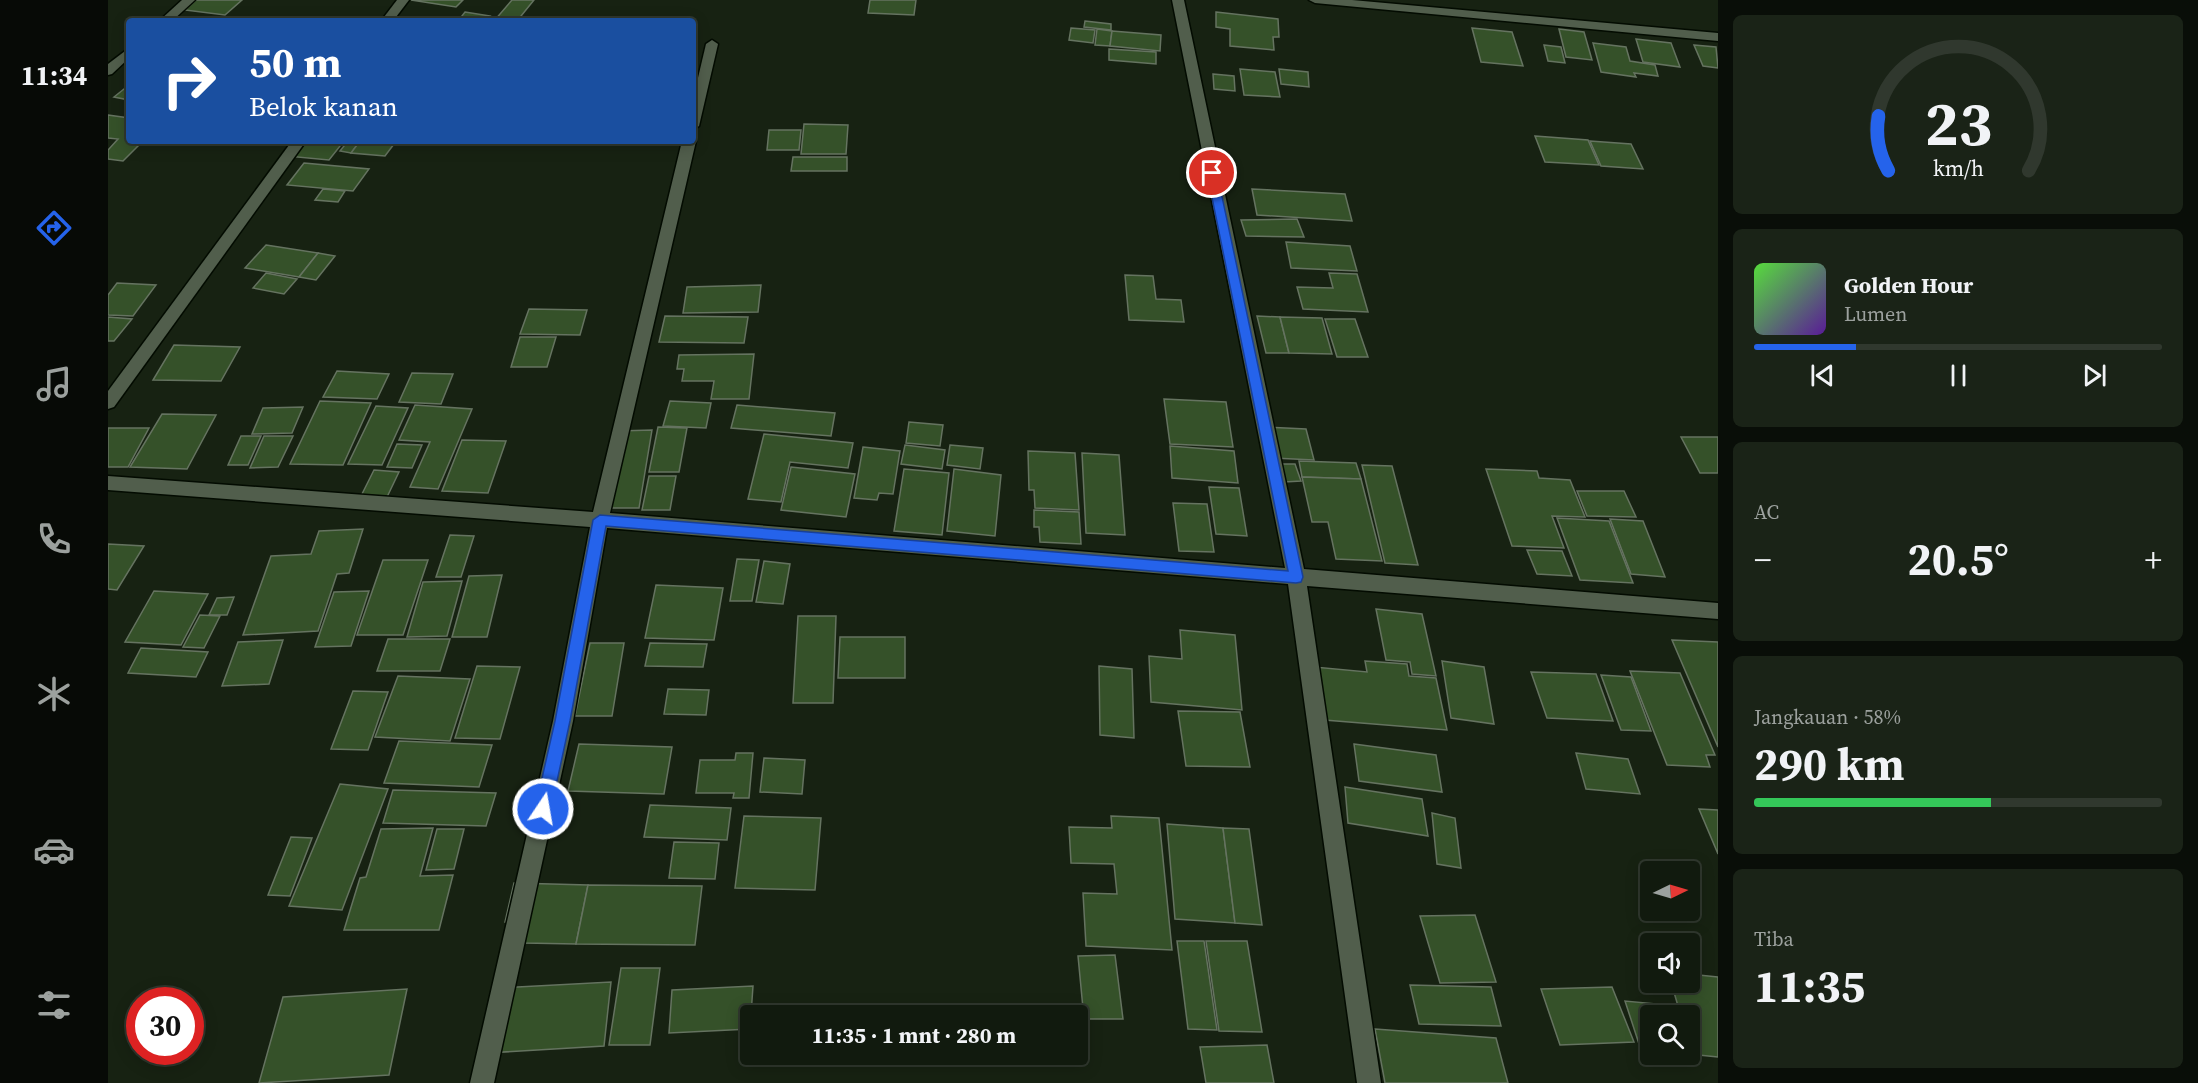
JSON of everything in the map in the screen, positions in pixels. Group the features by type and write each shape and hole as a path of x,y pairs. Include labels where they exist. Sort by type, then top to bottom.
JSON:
{"street":[{"path":"168,18 189,0"},
{"path":"389,18 403,0"},
{"path":"1178,0 1296,577 1369,1083"},
{"path":"1315,0 1718,37"},
{"path":"696,113 712,44"},
{"path":"108,71 126,55"},
{"path":"108,403 297,144"},
{"path":"482,1083 563,721 600,520 688,144"},
{"path":"108,483 600,520 1718,612"}],"building":[{"path":"196,0 242,0 225,15 185,10"},
{"path":"411,0 463,0 456,7"},
{"path":"512,0 534,0 519,18 497,18"},
{"path":"870,0 916,0 914,15 868,13"},
{"path":"465,12 490,16 488,18 460,18"},
{"path":"1216,12 1278,19 1279,37 1273,37 1274,50 1230,46 1230,29 1216,27"},
{"path":"1085,21 1111,24 1111,30 1084,27"},
{"path":"1071,28 1095,30 1093,43 1069,40"},
{"path":"1472,28 1512,32 1523,66 1481,62"},
{"path":"1097,29 1112,31 1110,46 1095,45"},
{"path":"1559,29 1584,32 1592,60 1566,57"},
{"path":"1112,31 1161,35 1160,51 1110,46"},
{"path":"1636,39 1671,43 1680,67 1643,62"},
{"path":"1593,43 1626,47 1630,61 1655,65 1658,76 1634,73 1636,77 1601,72"},
{"path":"1544,45 1561,47 1565,63 1548,61"},
{"path":"1694,45 1716,47 1718,68 1703,66"},
{"path":"1109,49 1156,52 1156,64 1109,60"},
{"path":"1240,69 1275,72 1280,97 1244,95"},
{"path":"1279,69 1308,72 1309,87 1281,84"},
{"path":"1213,74 1234,76 1235,91 1214,89"},
{"path":"126,87 126,99 114,97"},
{"path":"108,115 126,118 126,144 140,144 123,161 108,159 108,150 118,139 108,138"},
{"path":"804,124 848,125 846,154 801,154"},
{"path":"769,130 801,130 799,150 767,150"},
{"path":"1535,136 1588,140 1599,165 1545,162"},
{"path":"1590,141 1631,144 1643,169 1601,166"},
{"path":"295,144 342,144 329,160 286,156"},
{"path":"346,144 358,144 351,153 340,151"},
{"path":"358,144 394,144 385,156 351,153"},
{"path":"793,157 847,157 847,171 791,171"},
{"path":"304,163 369,169 353,191 287,185"},
{"path":"323,189 345,191 338,202 315,200"},
{"path":"1252,189 1345,194 1352,221 1257,215"},
{"path":"1297,219 1304,237 1246,236 1241,220"},
{"path":"1286,242 1350,246 1357,271 1291,268"},
{"path":"266,245 318,253 299,277 245,268"},
{"path":"318,253 335,256 316,280 299,277"},
{"path":"266,273 297,279 284,294 253,288"},
{"path":"1329,273 1357,274 1368,312 1303,309 1297,287 1333,288"},
{"path":"1125,275 1153,276 1156,299 1181,300 1184,322 1129,320"},
{"path":"117,283 156,285 133,316 108,315 108,295"},
{"path":"761,285 758,312 683,313 687,287"},
{"path":"529,309 587,310 580,335 520,334"},
{"path":"665,316 748,317 744,343 659,342"},
{"path":"1257,316 1280,317 1289,353 1266,353"},
{"path":"108,317 132,319 114,341 108,341"},
{"path":"1280,317 1322,318 1332,354 1289,353"},
{"path":"1325,319 1355,319 1368,357 1337,357"},
{"path":"520,337 556,337 547,367 511,367"},
{"path":"174,345 240,347 221,381 153,380"},
{"path":"754,354 749,399 711,399 714,381 682,381 684,369 677,369 679,355"},
{"path":"337,371 389,374 377,399 323,397"},
{"path":"412,373 453,374 441,404 399,402"},
{"path":"1164,399 1226,402 1233,447 1170,444"},
{"path":"320,401 371,403 343,465 290,464"},
{"path":"670,401 711,403 706,428 663,426"},
{"path":"415,405 472,409 438,489 410,487 430,442 399,440"},
{"path":"737,405 835,413 831,436 731,428"},
{"path":"376,406 408,408 382,465 348,464"},
{"path":"303,407 292,433 252,434 263,408"},
{"path":"162,414 216,415 187,469 130,467"},
{"path":"909,422 943,425 940,446 906,443"},
{"path":"658,427 687,428 679,472 649,472"},
{"path":"1266,427 1306,429 1314,460 1273,458"},
{"path":"108,428 149,428 128,467 108,467"},
{"path":"652,430 639,508 603,508 618,431"},
{"path":"764,434 853,443 848,468 790,462 781,502 748,499"},
{"path":"241,436 261,436 248,465 228,465"},
{"path":"264,436 293,436 278,467 250,468"},
{"path":"1681,437 1718,437 1718,473 1700,473"},
{"path":"462,440 506,441 488,493 442,491"},
{"path":"397,444 422,445 412,468 387,467"},
{"path":"905,445 945,450 942,469 901,464"},
{"path":"950,445 983,448 980,469 947,465"},
{"path":"1170,446 1234,451 1238,483 1172,478"},
{"path":"863,447 900,451 893,494 879,493 877,500 854,498"},
{"path":"1028,451 1075,453 1079,510 1035,508 1034,490 1029,490"},
{"path":"1082,453 1119,455 1125,535 1086,533"},
{"path":"1299,461 1356,463 1361,479 1302,477"},
{"path":"1278,464 1295,464 1301,481 1284,482"},
{"path":"1362,465 1392,466 1418,565 1385,563"},
{"path":"791,467 855,474 846,517 781,510"},
{"path":"904,469 949,473 942,535 894,531"},
{"path":"954,469 1001,475 995,536 947,531"},
{"path":"1486,469 1537,471 1539,478 1570,480 1585,517 1552,516 1564,548 1512,546"},
{"path":"374,470 399,472 387,497 361,496"},
{"path":"649,476 676,476 670,510 642,510"},
{"path":"1302,477 1361,479 1382,561 1336,559 1328,522 1312,522"},
{"path":"1209,487 1239,488 1247,536 1216,534"},
{"path":"1577,491 1624,491 1636,517 1587,516"},
{"path":"1173,503 1207,504 1214,552 1179,551"},
{"path":"1034,510 1079,512 1081,544 1040,542 1039,527 1034,527"},
{"path":"1557,518 1609,521 1633,583 1580,580"},
{"path":"1610,519 1643,521 1665,577 1631,574"},
{"path":"363,529 349,573 337,574 318,631 243,635 271,556 311,554 319,531"},
{"path":"450,535 474,536 461,577 436,577"},
{"path":"108,544 144,546 117,590 108,589"},
{"path":"1527,550 1562,551 1572,576 1537,574"},
{"path":"737,559 759,560 752,601 730,601"},
{"path":"383,560 428,560 403,635 357,635"},
{"path":"764,561 790,564 783,604 756,602"},
{"path":"502,575 487,637 452,637 469,576"},
{"path":"462,581 447,636 407,637 423,582"},
{"path":"656,585 723,588 714,640 645,638"},
{"path":"154,591 208,594 181,645 125,642"},
{"path":"369,591 351,646 315,647 334,592"},
{"path":"234,597 227,615 209,615 217,598"},
{"path":"1376,609 1422,614 1436,676 1412,674 1410,662 1386,660"},
{"path":"200,615 220,616 204,648 183,647"},
{"path":"798,616 836,616 833,703 793,703"},
{"path":"1180,630 1235,635 1242,710 1151,702 1149,656 1182,659"},
{"path":"840,637 905,637 905,678 838,678"},
{"path":"388,639 450,639 440,671 377,671"},
{"path":"283,640 269,684 222,686 238,642"},
{"path":"1672,640 1718,642 1718,747"},
{"path":"590,643 624,643 612,716 575,716"},
{"path":"650,643 707,644 703,667 645,666"},
{"path":"141,648 208,652 196,677 128,673"},
{"path":"1365,661 1407,664 1409,676 1436,678 1447,730 1312,719 1304,666 1367,672"},
{"path":"1442,661 1484,667 1494,724 1451,718"},
{"path":"477,666 520,667 500,739 455,738"},
{"path":"1099,666 1132,669 1134,738 1100,735"},
{"path":"1630,671 1680,673 1715,755 1706,755 1710,767 1667,765"},
{"path":"1531,672 1596,674 1613,721 1547,718"},
{"path":"1601,675 1631,677 1651,731 1621,730"},
{"path":"398,676 470,679 450,741 375,737"},
{"path":"668,689 709,690 706,715 664,714"},
{"path":"353,691 388,692 368,750 331,749"},
{"path":"1178,711 1240,712 1250,767 1186,766"},
{"path":"399,741 492,745 479,787 384,783"},
{"path":"579,744 672,747 664,794 568,791"},
{"path":"1354,744 1436,755 1442,792 1359,781"},
{"path":"736,753 753,753 749,798 733,798 734,793 696,793 700,760 735,760"},
{"path":"1576,753 1628,759 1640,794 1586,789"},
{"path":"764,758 805,760 802,794 760,792"},
{"path":"340,784 388,789 342,910 289,906"},
{"path":"1345,787 1422,799 1428,836 1348,823"},
{"path":"393,790 496,793 486,826 383,823"},
{"path":"650,805 731,808 727,840 644,837"},
{"path":"1699,809 1718,810 1718,854"},
{"path":"1432,813 1455,818 1461,868 1437,864"},
{"path":"744,816 821,818 815,890 735,888"},
{"path":"1111,816 1159,818 1172,950 1086,946 1083,893 1117,894 1114,864 1071,863 1069,827 1112,828"},
{"path":"1167,824 1223,828 1235,923 1175,919"},
{"path":"433,828 420,876 453,875 439,930 344,930 360,878 366,877 381,829"},
{"path":"1223,828 1249,829 1262,925 1235,923"},
{"path":"437,829 464,829 454,869 426,870"},
{"path":"291,837 312,838 290,896 268,895"},
{"path":"674,842 719,843 715,879 669,878"},
{"path":"514,883 588,885 576,944 524,943 529,922 505,922"},
{"path":"588,885 702,886 695,945 576,944"},
{"path":"1475,915 1496,982 1440,983 1420,916"},
{"path":"1177,941 1204,941 1217,1030 1188,1029"},
{"path":"1206,941 1247,941 1262,1032 1219,1031"},
{"path":"1115,955 1123,1019 1088,1019 1088,1005 1083,1005 1078,956"},
{"path":"621,968 660,968 650,1045 609,1045"},
{"path":"1700,975 1718,977 1718,1057 1700,1055 1700,1005 1678,1005 1674,993 1700,993"},
{"path":"611,982 604,1046 487,1053 498,988"},
{"path":"1410,985 1491,987 1501,1026 1419,1024"},
{"path":"753,986 752,1005 740,1005 740,1029 669,1033 672,990"},
{"path":"1612,987 1634,1042 1560,1045 1541,989"},
{"path":"407,989 389,1075 259,1083 283,997"},
{"path":"1625,1001 1667,1005 1640,1005 1640,1047"},
{"path":"1375,1029 1496,1038 1508,1083 1385,1083"},
{"path":"1267,1045 1274,1083 1206,1083 1200,1047"}],"route":[{"path":"543,809 563,721 600,520 1296,577 1212,173"}]}
